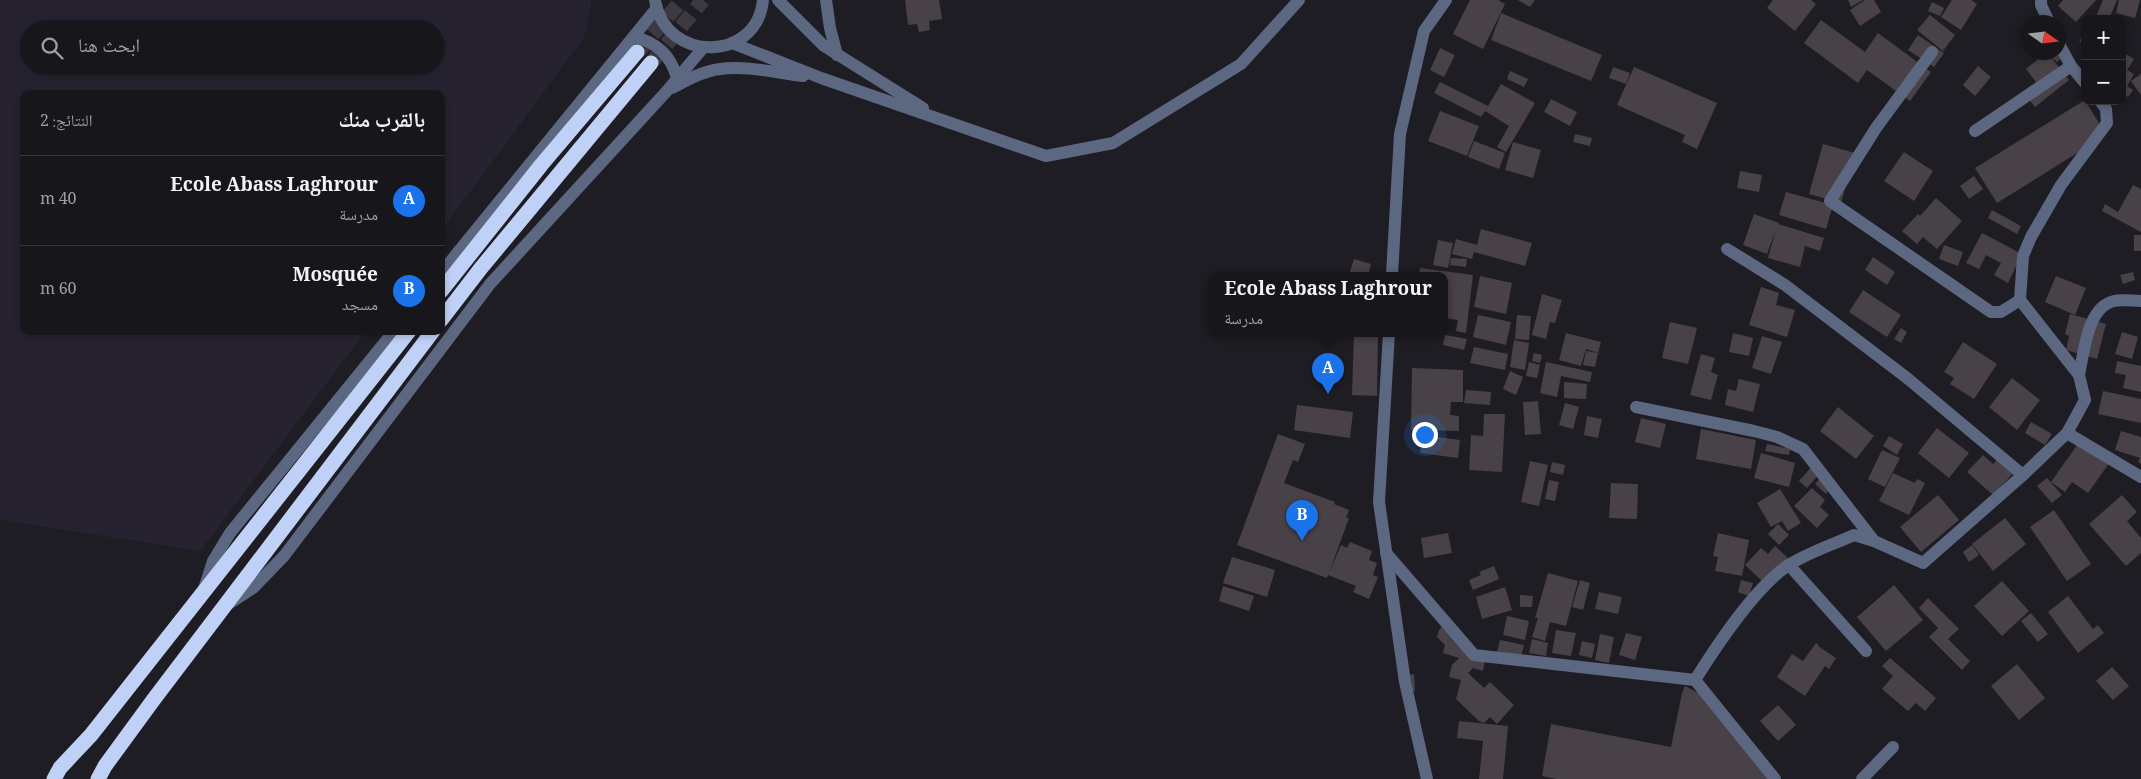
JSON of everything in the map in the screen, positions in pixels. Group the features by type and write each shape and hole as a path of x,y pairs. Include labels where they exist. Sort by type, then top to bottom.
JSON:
{"highway":[{"path":"445,286 542,164 637,52"},
{"path":"445,315 651,63"},
{"path":"54,779 60,768 91,735 406,335"},
{"path":"98,779 120,744 430,335"}],"street":[{"path":"655,5 666,28 682,42 703,48 717,48 732,43 746,33 757,20 763,0"},
{"path":"778,0 824,46 944,120"},
{"path":"826,0 830,28 837,55"},
{"path":"732,43 821,78 1046,156 1113,143 1241,64 1298,0"},
{"path":"1392,272 1400,134 1424,31 1446,0"},
{"path":"2041,0 2046,15"},
{"path":"445,268 634,37 655,5"},
{"path":"634,37 654,44 665,54 673,64 678,78"},
{"path":"224,607 253,588 284,556 490,284 666,92 703,48"},
{"path":"1932,52 1876,128 1830,201 1992,312 2000,312 2020,300"},
{"path":"2066,57 2081,78"},
{"path":"1975,131 2071,66"},
{"path":"666,92 692,78 718,69 731,68 821,78"},
{"path":"1696,680 1717,644 1770,580 1789,565 1854,535 1874,541 1923,562 2023,475 2067,433 2085,400 2079,375 2020,300 2024,256 2031,237 2062,185 2107,123 2106,109 2103,105"},
{"path":"1727,249 1785,285 1907,378 2023,475"},
{"path":"2079,375 2091,321 2104,306 2113,301 2141,301"},
{"path":"202,593 213,561 230,533 391,335"},
{"path":"1388,337 1378,502 1405,682 1427,779"},
{"path":"1636,407 1769,435 1803,449 1874,541"},
{"path":"2067,433 2141,477"},
{"path":"1386,553 1474,655 1696,680 1775,779"},
{"path":"1789,565 1866,651"},
{"path":"1862,779 1893,747"}],"shaded area":[{"path":"0,0 591,0 591,8 583,39 445,226 445,90 20,90 20,335 363,335 200,551 0,520"}],"building":[{"path":"905,0 939,0 942,19 929,21 930,30 919,32 917,24 908,25"},
{"path":"1470,0 1498,0 1505,4 1483,49 1453,34"},
{"path":"1518,0 1535,0 1530,7"},
{"path":"1773,0 1811,0 1816,4 1795,31 1767,8"},
{"path":"1848,0 1863,0 1851,7"},
{"path":"1865,0 1874,0 1881,12 1860,26 1850,10"},
{"path":"1952,0 1971,0 1977,4 1961,30 1941,17"},
{"path":"2063,0 2096,0 2076,22 2058,6"},
{"path":"2103,0 2117,0 2111,15 2097,15"},
{"path":"2119,0 2140,0 2135,18 2116,13"},
{"path":"1932,2 1944,8 1940,16 1928,11"},
{"path":"1501,13 1602,55 1591,81 1491,40"},
{"path":"1930,15 1955,35 1943,51 1917,30"},
{"path":"1821,20 1865,52 1878,33 1931,72 1910,101 1867,70 1858,83 1804,43"},
{"path":"1918,35 1944,53 1934,67 1908,50"},
{"path":"1440,48 1455,55 1444,77 1430,70"},
{"path":"2126,54 2134,59 2127,70 2134,74 2127,86 2133,90 2128,97 2126,96"},
{"path":"2037,60 2053,60 2069,80 2035,107 2023,92 2036,82 2026,69"},
{"path":"1978,66 1991,77 1975,96 1963,85"},
{"path":"1613,67 1630,73 1626,84 1609,78"},
{"path":"1634,67 1717,103 1697,149 1682,142 1685,135 1617,105"},
{"path":"1510,71 1528,79 1524,87 1507,79"},
{"path":"2141,74 2141,95 2131,81"},
{"path":"1440,82 1488,106 1501,84 1535,103 1506,152 1497,147 1509,126 1485,111 1481,117 1434,93"},
{"path":"1551,99 1577,112 1570,126 1544,112"},
{"path":"2081,102 2081,105 2088,105 2106,135 1997,203 1975,168"},
{"path":"1440,111 1479,126 1467,156 1428,141"},
{"path":"1575,134 1592,138 1590,146 1573,142"},
{"path":"1474,141 1505,153 1499,169 1468,157"},
{"path":"1513,142 1541,150 1533,178 1505,170"},
{"path":"1823,144 1855,153 1841,203 1809,194"},
{"path":"1904,152 1933,171 1914,201 1884,181"},
{"path":"1740,171 1762,175 1759,192 1737,188"},
{"path":"1974,176 1983,189 1969,199 1960,186"},
{"path":"2133,185 2141,189 2141,232 2102,211 2105,204 2118,212"},
{"path":"1786,192 1833,205 1826,229 1779,215"},
{"path":"1936,198 1962,221 1937,249 1923,237 1917,244 1902,231 1918,214 1920,216"},
{"path":"1992,210 2021,226 2017,234 1988,218"},
{"path":"1754,214 1778,224 1824,238 1820,251 1805,246 1800,267 1768,258 1776,229 1767,254 1743,245"},
{"path":"1481,229 1532,243 1525,266 1474,252 1472,259 1452,254 1456,239 1477,245"},
{"path":"1982,233 2022,254 2008,283 1994,275 2001,263 1986,255 1979,269 1966,263"},
{"path":"2134,235 2141,235 2141,251 2134,251"},
{"path":"1438,240 1453,243 1448,268 1433,265"},
{"path":"1944,245 1963,252 1958,266 1939,259"},
{"path":"1873,257 1895,272 1887,285 1865,270"},
{"path":"1451,258 1467,259 1466,267 1450,265"},
{"path":"1354,259 1371,264 1369,272 1350,272"},
{"path":"1420,268 1473,275 1466,333 1456,331 1458,320 1448,319 1448,272 1419,272"},
{"path":"2133,272 2135,280 2123,284 2120,275"},
{"path":"1480,276 1512,283 1506,314 1474,307"},
{"path":"2056,276 2086,288 2075,315 2045,302"},
{"path":"1761,287 1779,293 1776,305 1795,310 1787,337 1749,325"},
{"path":"1863,290 1901,315 1887,337 1849,312"},
{"path":"1542,294 1562,300 1555,323 1550,322 1546,339 1532,335"},
{"path":"2070,314 2106,324 2097,359 2066,350 2069,336 2065,334"},
{"path":"1478,315 1511,322 1506,345 1473,337"},
{"path":"1517,315 1531,316 1529,340 1515,339"},
{"path":"1670,322 1697,328 1688,364 1662,358"},
{"path":"1901,328 1907,332 1901,343 1894,339"},
{"path":"2122,332 2138,337 2132,359 2115,354"},
{"path":"1566,333 1601,342 1598,353 1586,349 1581,366 1559,360"},
{"path":"1733,333 1753,338 1749,356 1729,352"},
{"path":"1448,336 1467,339 1464,350 1443,345 1445,337"},
{"path":"1762,336 1782,342 1771,374 1752,368"},
{"path":"1354,337 1378,337 1377,396 1352,395"},
{"path":"1514,340 1529,343 1525,370 1510,367"},
{"path":"1963,342 1997,364 1974,399 1950,384 1954,378 1944,372"},
{"path":"1474,347 1508,354 1505,370 1470,363"},
{"path":"1586,351 1598,353 1595,367 1583,365"},
{"path":"1534,353 1542,355 1540,363 1532,361"},
{"path":"1701,354 1715,358 1711,372 1718,375 1711,400 1690,395"},
{"path":"2117,361 2141,366 2141,392 2123,388 2126,375 2115,373"},
{"path":"1529,362 1540,365 1537,378 1526,376"},
{"path":"1546,362 1592,372 1590,382 1561,376 1557,397 1540,393"},
{"path":"1412,368 1463,370 1463,402 1451,402 1450,415 1459,416 1459,431 1411,430"},
{"path":"1510,371 1523,377 1516,395 1503,389"},
{"path":"2012,378 2040,400 2017,430 1989,407"},
{"path":"1739,379 1760,384 1753,412 1725,405 1728,389 1736,391"},
{"path":"1564,382 1587,384 1586,399 1564,398"},
{"path":"1466,390 1491,392 1490,405 1464,403"},
{"path":"2103,391 2141,399 2141,423 2098,414"},
{"path":"1538,401 1541,434 1525,435 1523,402"},
{"path":"1565,403 1579,407 1573,429 1559,425"},
{"path":"1297,405 1353,412 1350,438 1294,430"},
{"path":"1838,407 1874,436 1856,459 1820,431"},
{"path":"1484,414 1505,414 1502,472 1469,470 1471,435 1483,436"},
{"path":"1587,416 1602,419 1598,438 1584,435"},
{"path":"1641,418 1666,424 1660,448 1635,442"},
{"path":"2031,422 2052,434 2045,445 2025,433"},
{"path":"1937,428 1969,453 1949,478 1918,453"},
{"path":"1701,429 1756,440 1751,469 1696,459"},
{"path":"2121,431 2141,437 2141,464 2138,462 2140,458 2115,450"},
{"path":"1278,434 1305,444 1298,462 1293,460 1284,483 1335,502 1334,504 1349,510 1346,518 1349,518 1329,573 1341,545 1347,548 1350,542 1372,551 1369,560 1377,563 1373,575 1378,577 1369,599 1353,592 1356,586 1328,575 1327,578 1237,545"},
{"path":"1423,435 1460,440 1458,458 1420,453"},
{"path":"1889,436 1903,444 1897,455 1883,446"},
{"path":"2080,441 2110,462 2088,493 2072,482 2065,492 2051,482"},
{"path":"1767,444 1790,449 1789,455 1765,451"},
{"path":"1882,450 1900,458 1885,487 1868,479"},
{"path":"1761,453 1795,463 1789,487 1754,478"},
{"path":"2004,453 2019,467 1993,495 1967,472 1983,455 1993,464"},
{"path":"1530,461 1548,465 1539,506 1521,502"},
{"path":"1552,462 1565,465 1563,475 1550,472"},
{"path":"1813,465 1821,472 1807,488 1799,481"},
{"path":"1893,473 1915,483 1917,479 1925,483 1909,515 1879,501"},
{"path":"1822,476 1833,485 1826,494 1815,484"},
{"path":"2047,478 2062,495 2052,503 2037,486"},
{"path":"1549,480 1559,482 1555,501 1545,499"},
{"path":"1611,483 1638,484 1637,519 1609,518"},
{"path":"1812,488 1825,500 1820,507 1829,515 1817,528 1794,506"},
{"path":"1780,489 1801,523 1788,531 1782,521 1771,527 1757,503"},
{"path":"1938,495 1959,520 1921,552 1900,527"},
{"path":"2122,495 2137,512 2127,521 2141,538 2141,553 2126,566 2089,524"},
{"path":"2054,510 2091,564 2067,581 2030,527"},
{"path":"2005,518 2026,544 1993,571 1972,544"},
{"path":"1778,524 1789,535 1779,545 1768,534"},
{"path":"1448,533 1452,553 1424,558 1421,538"},
{"path":"1718,533 1749,540 1742,576 1715,571 1718,557 1713,556"},
{"path":"1972,545 1979,555 1969,562 1963,552"},
{"path":"1775,546 1788,558 1764,583 1745,565 1761,548 1768,554"},
{"path":"1232,557 1275,570 1267,597 1223,583"},
{"path":"1494,566 1499,579 1473,590 1469,580 1481,575 1479,572"},
{"path":"1548,573 1578,581 1566,626 1550,622 1545,641 1532,637 1538,618 1535,618"},
{"path":"1580,580 1590,583 1583,610 1572,607"},
{"path":"1741,580 1753,583 1749,596 1738,592"},
{"path":"2002,581 2029,611 2002,636 1974,606"},
{"path":"1894,585 1923,620 1886,651 1857,617"},
{"path":"1223,586 1254,596 1249,611 1219,601"},
{"path":"1505,587 1512,610 1482,619 1476,597"},
{"path":"1599,592 1622,597 1618,614 1595,609"},
{"path":"1520,595 1533,596 1532,607 1520,607"},
{"path":"2068,596 2093,629 2098,625 2104,633 2078,653 2048,612"},
{"path":"1928,598 1959,629 1948,639 1970,661 1962,670 1929,637 1938,628 1919,608"},
{"path":"2031,613 2048,634 2038,642 2021,621"},
{"path":"1507,616 1529,621 1525,640 1503,635"},
{"path":"1445,623 1485,661 1483,671 1473,668 1468,673 1484,688 1490,682 1514,705 1497,724 1490,717 1484,723 1479,721 1456,699 1461,680 1449,677 1452,665 1459,658 1443,653 1445,645 1437,637 1439,630"},
{"path":"1556,630 1576,633 1571,656 1552,653"},
{"path":"1626,633 1642,637 1635,660 1619,655"},
{"path":"1600,634 1614,637 1609,663 1595,660"},
{"path":"1532,639 1548,643 1546,656 1529,653"},
{"path":"1500,640 1524,645 1520,661 1496,656"},
{"path":"1582,641 1595,644 1592,658 1579,655"},
{"path":"1816,643 1836,658 1829,669 1825,666 1805,696 1777,677 1792,654 1803,661"},
{"path":"1890,658 1936,698 1925,711 1916,703 1908,711 1882,689 1893,676 1882,666"},
{"path":"2017,664 2045,698 2019,720 1991,686"},
{"path":"2112,667 2129,686 2113,700 2096,681"},
{"path":"1414,674 1415,691 1409,692 1408,675"},
{"path":"1685,686 1711,700 1780,779 1556,779 1542,776 1551,724 1671,747"},
{"path":"1778,705 1796,725 1778,741 1760,721"},
{"path":"1459,721 1508,726 1503,779 1479,779 1483,741 1457,738"}],"tunnel":[{"path":"638,52 682,0"},
{"path":"652,62 703,0"}],"place":[{"name":"Ecole Abass Laghrour","path":"1328,394"},
{"name":"Mosquée","path":"1302,541"}]}
